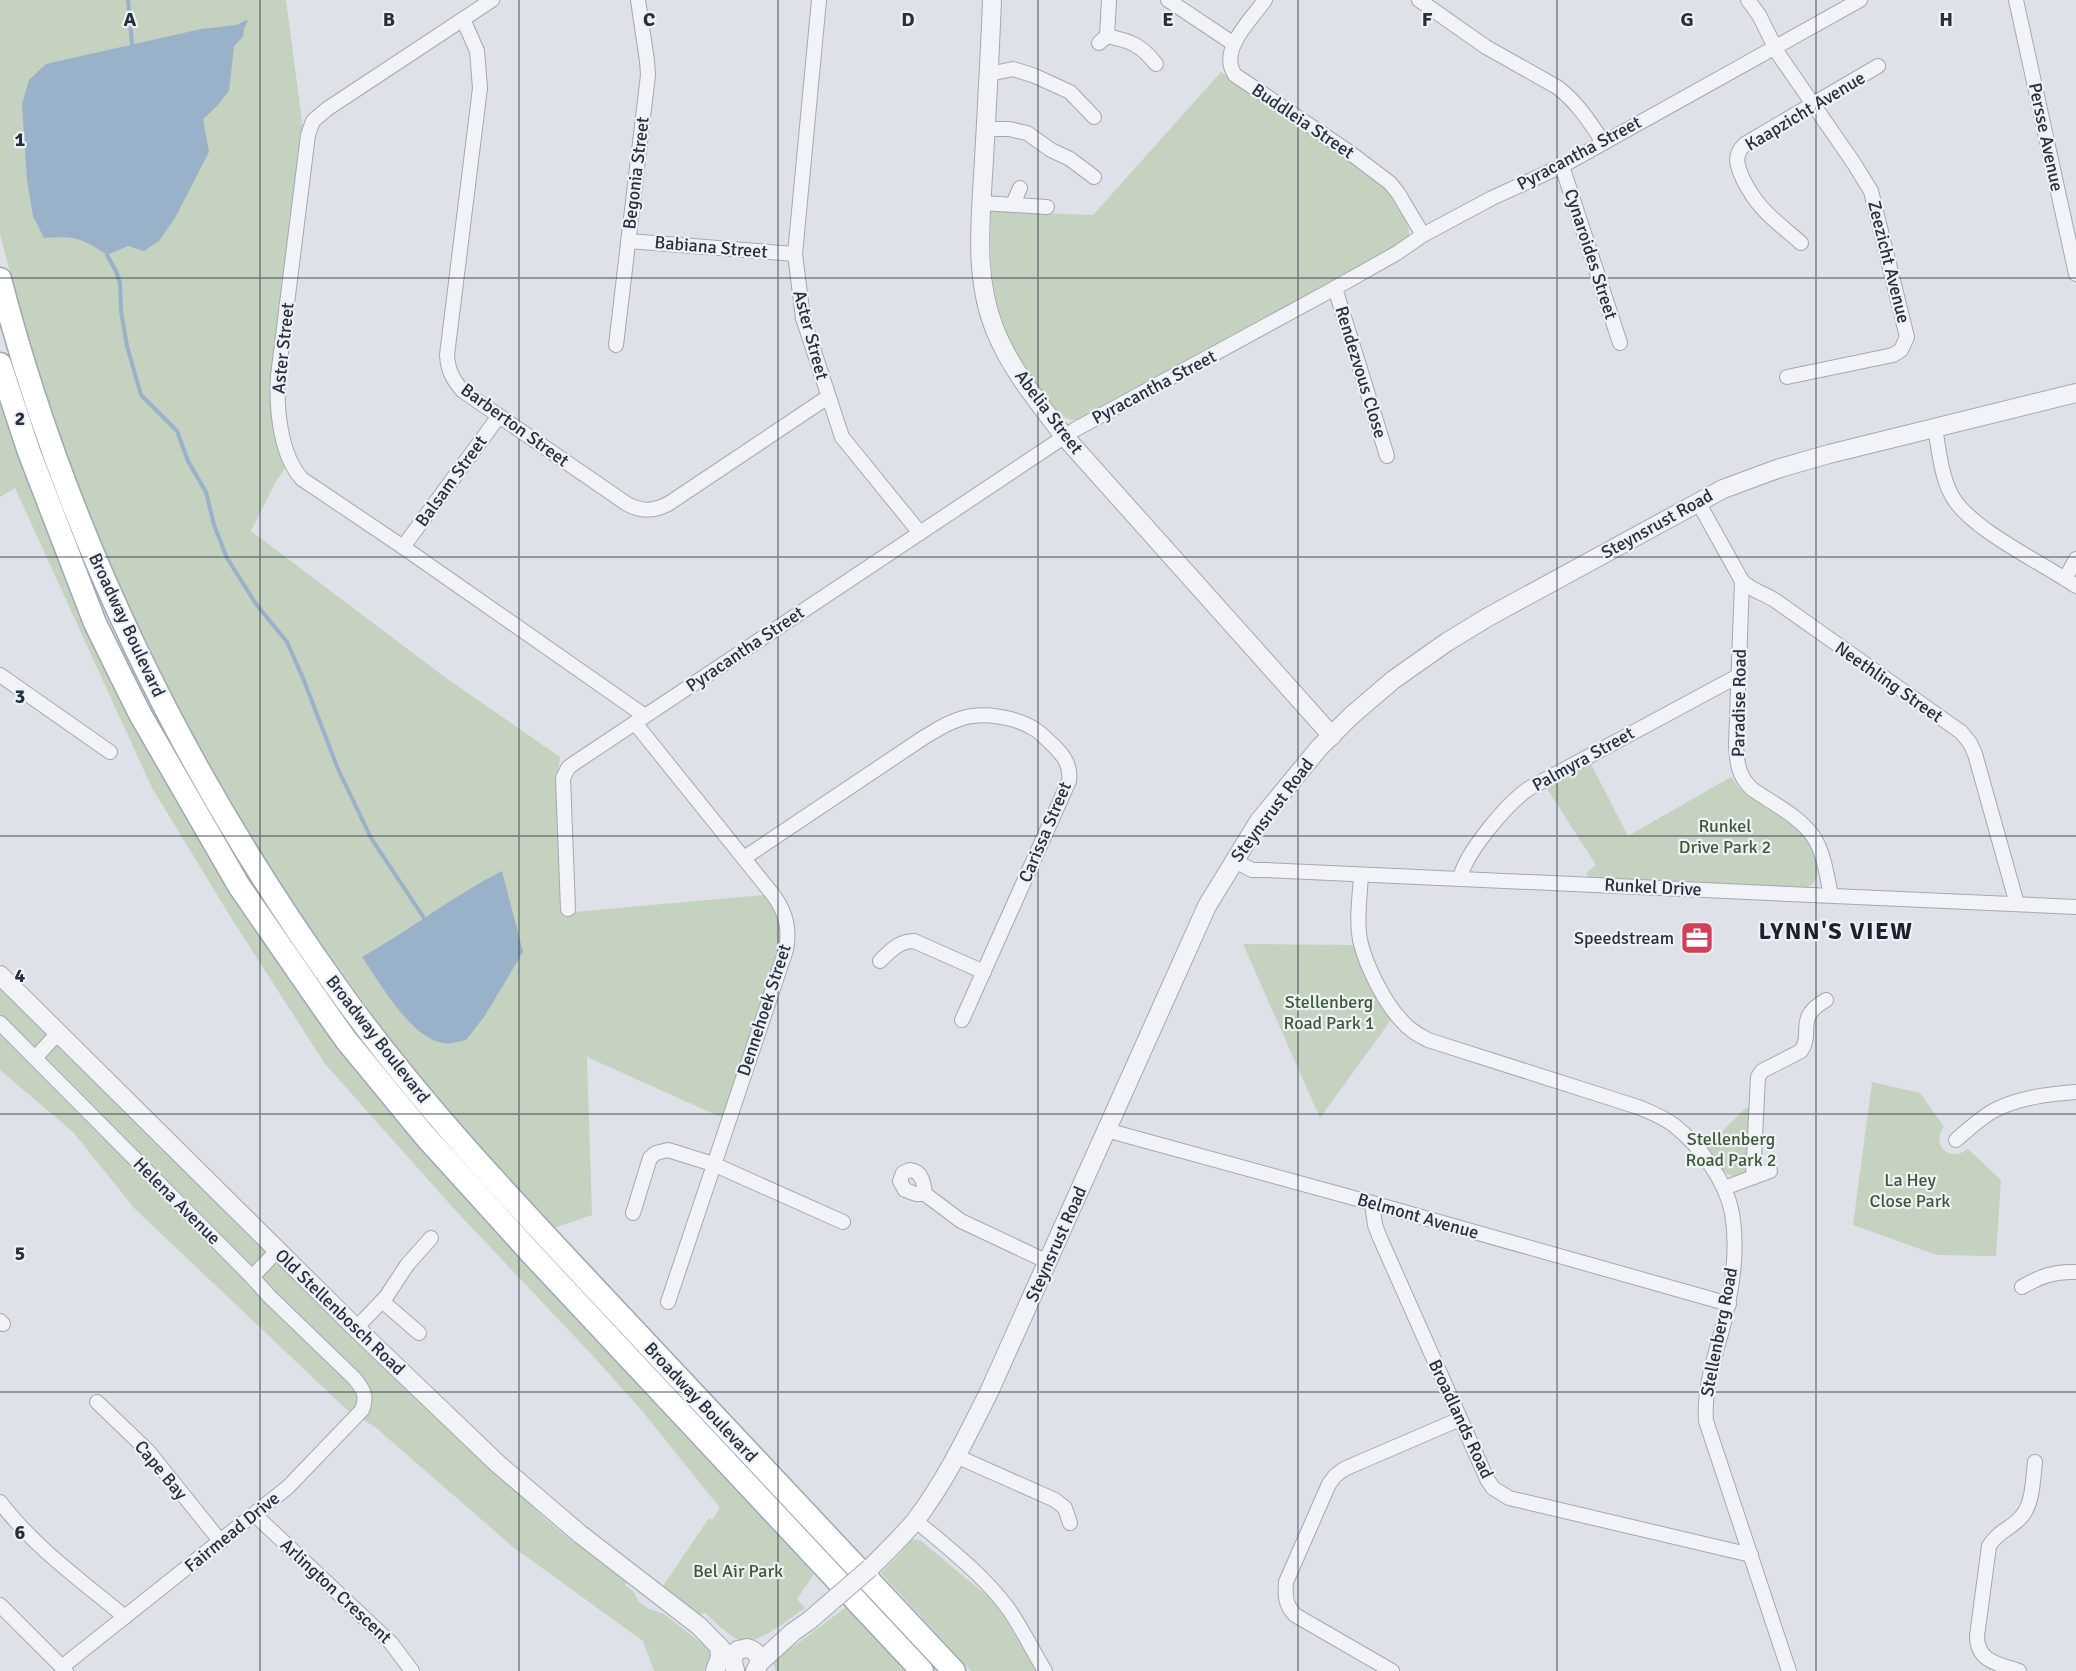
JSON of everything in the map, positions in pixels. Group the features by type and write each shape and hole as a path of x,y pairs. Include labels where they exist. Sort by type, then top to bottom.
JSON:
{"main road":[{"name":"Broadway Boulevard","path":"0,279 13,328 53,452 108,588 171,721 263,880 291,922 365,1026 431,1108 542,1232 954,1671"},
{"name":"Broadway Boulevard","path":"0,364 29,452 95,623 119,672 177,781 239,886 322,1006 346,1040 432,1145 922,1671"}],"street":[{"name":"Aster Street","path":"492,0 327,109 313,121 308,135 278,376 279,418 289,459 295,472 309,485 403,546 640,720"},
{"name":"Begonia Street","path":"615,345 648,75 638,0"},
{"name":"Aster Street","path":"819,0 795,254 803,318 838,429 848,446 920,533"},
{"name":"Abelia Street","path":"992,0 981,268 984,297 995,330 1025,385 1064,436 1332,736"},
{"path":"1109,0 1103,39 1132,42 1142,47 1156,64"},
{"path":"1168,0 1234,44 1265,0"},
{"path":"1419,0 1486,47 1563,91 1576,103 1603,142"},
{"name":"Zeezicht Avenue","path":"1748,0 1759,15 1775,47 1871,190 1907,337 1901,350 1893,355 1787,377"},
{"name":"Pyracantha Street","path":"568,909 563,784 565,773 573,764 1064,436 1335,288 1397,253 1423,235 1492,198 1562,166 1860,0"},
{"name":"Persse Avenue","path":"2016,0 2076,274"},
{"name":"Barberton Street","path":"463,19 477,51 480,88 447,365 455,382 463,391 627,504 640,509 654,510 668,504 828,397"},
{"name":"Buddleia Street","path":"1234,44 1230,51 1229,62 1235,75 1385,179 1398,193 1423,235"},
{"name":"Kaapzicht Avenue","path":"1801,243 1759,207 1739,171 1737,161 1739,151 1745,144 1878,66"},
{"path":"989,74 1013,69 1035,76 1070,92 1094,117"},
{"path":"986,129 1010,129 1027,133 1051,150 1070,159 1094,177"},
{"name":"Cynaroides Street","path":"1562,166 1620,343"},
{"path":"1013,204 1020,188"},
{"path":"982,203 1047,207"},
{"name":"Babiana Street","path":"628,241 795,254"},
{"name":"Rendezvous Close","path":"1335,288 1387,456"},
{"name":"Steynsrust Road","path":"746,1663 810,1620 863,1575 909,1527 956,1456 989,1392 1207,906 1233,860 1259,821 1332,736 1369,700 1393,680 1488,617 1723,489 1780,468 2076,393"},
{"name":"Balsam Street","path":"403,546 499,416"},
{"path":"1935,428 1945,480 1951,495 1959,506 1987,530 2070,582 2076,559"},
{"path":"1698,502 1742,581"},
{"name":"Paradise Road","path":"1742,581 1737,759 1741,776 1752,789 1804,826 1814,837 1831,895"},
{"name":"Neethling Street","path":"1742,581 1752,590 1766,594 1961,732 1975,754 2017,904"},
{"path":"0,675 111,752"},
{"name":"Palmyra Street","path":"1460,878 1468,858 1516,798 1528,789 1738,676"},
{"name":"Carissa Street","path":"744,858 947,724 963,717 998,717 1020,722 1036,730 1062,754 1069,767 1069,781 963,1020"},
{"name":"Dennehoek Street","path":"640,720 780,905 787,923 788,941 668,1302"},
{"name":"Runkel Drive","path":"1233,860 1252,870 2076,907"},
{"name":"Stellenberg Road","path":"1361,875 1359,920 1364,953 1393,1010 1414,1032 1428,1040 1638,1107 1661,1117 1675,1126 1693,1145 1724,1188 1732,1212 1735,1254 1728,1304 1707,1386 1706,1421 1789,1671"},
{"path":"880,961 897,945 914,941 984,972"},
{"name":"Old Stellenbosch Road","path":"0,975 277,1251 498,1464 588,1540 746,1663"},
{"path":"1753,1177 1758,1077 1762,1071 1801,1051 1804,1047 1806,1024 1810,1011 1826,1000"},
{"name":"Helena Avenue","path":"0,1023 252,1276 269,1296 354,1378"},
{"path":"35,1058 58,1033"},
{"path":"1956,1140 1982,1119 2007,1104 2035,1097 2076,1092"},
{"name":"Belmont Avenue","path":"1106,1131 1372,1203 1728,1304"},
{"path":"633,1213 651,1158 656,1153 668,1150 713,1164 843,1222"},
{"path":"1724,1188 1770,1171"},
{"path":"925,1194 961,1221 1048,1262"},
{"name":"Broadlands Road","path":"1372,1203 1375,1225 1380,1238 1493,1488 1509,1498 1751,1555"},
{"path":"356,1328 382,1301 407,1264 431,1238"},
{"path":"252,1276 277,1251"},
{"path":"2022,1287 2054,1272 2076,1272"},
{"path":"382,1301 419,1333"},
{"name":"Fairmead Drive","path":"64,1669 305,1472 362,1410 366,1402 365,1394 354,1378"},
{"name":"Cape Bay","path":"97,1402 148,1451 221,1542"},
{"path":"1392,1671 1295,1615 1288,1607 1285,1596 1286,1582 1329,1484 1335,1476 1344,1469 1460,1419"},
{"path":"956,1456 1055,1500 1065,1509 1070,1523"},
{"path":"2019,1671 1984,1657 1977,1646 1977,1636 1989,1546 1995,1537 2020,1520 2025,1513 2035,1462"},
{"path":"0,1502 57,1561 125,1617"},
{"name":"Arlington Crescent","path":"255,1515 391,1643 412,1671"},
{"path":"909,1527 977,1572 1008,1608 1044,1671"},
{"path":"0,1605 64,1669"},
{"name":"Old Stellenbosch Road","path":"699,1626 719,1646 746,1663"},
{"path":"716,1671 720,1657 719,1646"}],"green space":[{"path":"0,0 286,0 303,129 270,404 285,468 251,531 446,678 560,757 558,774 562,913 765,895 776,911 782,941 725,1119 587,1057 592,1215 554,1228 467,1135 403,1057 273,876 201,753 110,567 64,449 25,330 0,234"},
{"path":"1221,72 1385,186 1407,222 1409,235 1402,243 1081,419 1064,417 1056,410 1029,372 1006,330 994,288 991,211 1093,215"},
{"name":"Bel Air Park","path":"0,403 40,515 92,639 118,691 208,855 286,975 360,1076 435,1165 814,1574 797,1599 805,1608 766,1635 742,1641 728,1633 704,1612 701,1615 663,1586 709,1518 712,1520 720,1508 643,1412 456,1211 325,1064 235,924 152,788 15,488 0,497"},
{"name":"Runkel Drive Park 2","path":"1590,762 1628,836 1731,777 1739,788 1801,832 1806,838 1816,862 1816,878 1813,884 1806,888 1589,878 1586,873 1596,865 1546,787"},
{"name":"Stellenberg Road Park 1","path":"1243,944 1354,945 1359,962 1391,1020 1320,1118"},
{"path":"0,987 542,1516 628,1582 625,1585 633,1591 639,1602 649,1609 664,1614 709,1649 711,1663 703,1671 654,1671 643,1641 513,1547 375,1427 346,1409 135,1209 73,1132 0,1070"},
{"name":"La Hey Close Park","path":"1872,1082 1920,1093 1944,1127 1939,1140 1944,1150 1955,1154 1968,1149 2001,1180 1996,1256 1937,1255 1853,1225"},
{"name":"Stellenberg Road Park 2","path":"1753,1106 1747,1171 1734,1176 1723,1170 1705,1148 1745,1109"},
{"path":"910,1539 920,1540 992,1600 1036,1671 971,1671 881,1573 903,1550 900,1548"},
{"path":"846,1607 907,1671 776,1671 773,1663 776,1657"}],"water":[{"path":"248,21 243,37 234,46 229,91 203,119 209,152 175,218 159,241 144,251 128,246 107,255 77,239 44,238 33,216 27,180 22,104 29,80 46,64 201,29 237,25"},
{"path":"502,871 523,952 484,1017 466,1040 446,1043 431,1039 419,1031 397,1008 362,957 466,891"}],"waterway":[{"path":"128,0 132,44"},
{"path":"107,255 120,283 121,311 127,346 141,395 177,431 188,461 206,492 214,525 227,558 256,604 287,642 338,769 371,838 424,918"}],"place":[{"name":"Speedstream","path":"1697,938"}],"district":[{"name":"LYNN'S VIEW","path":"1836,931"}]}
